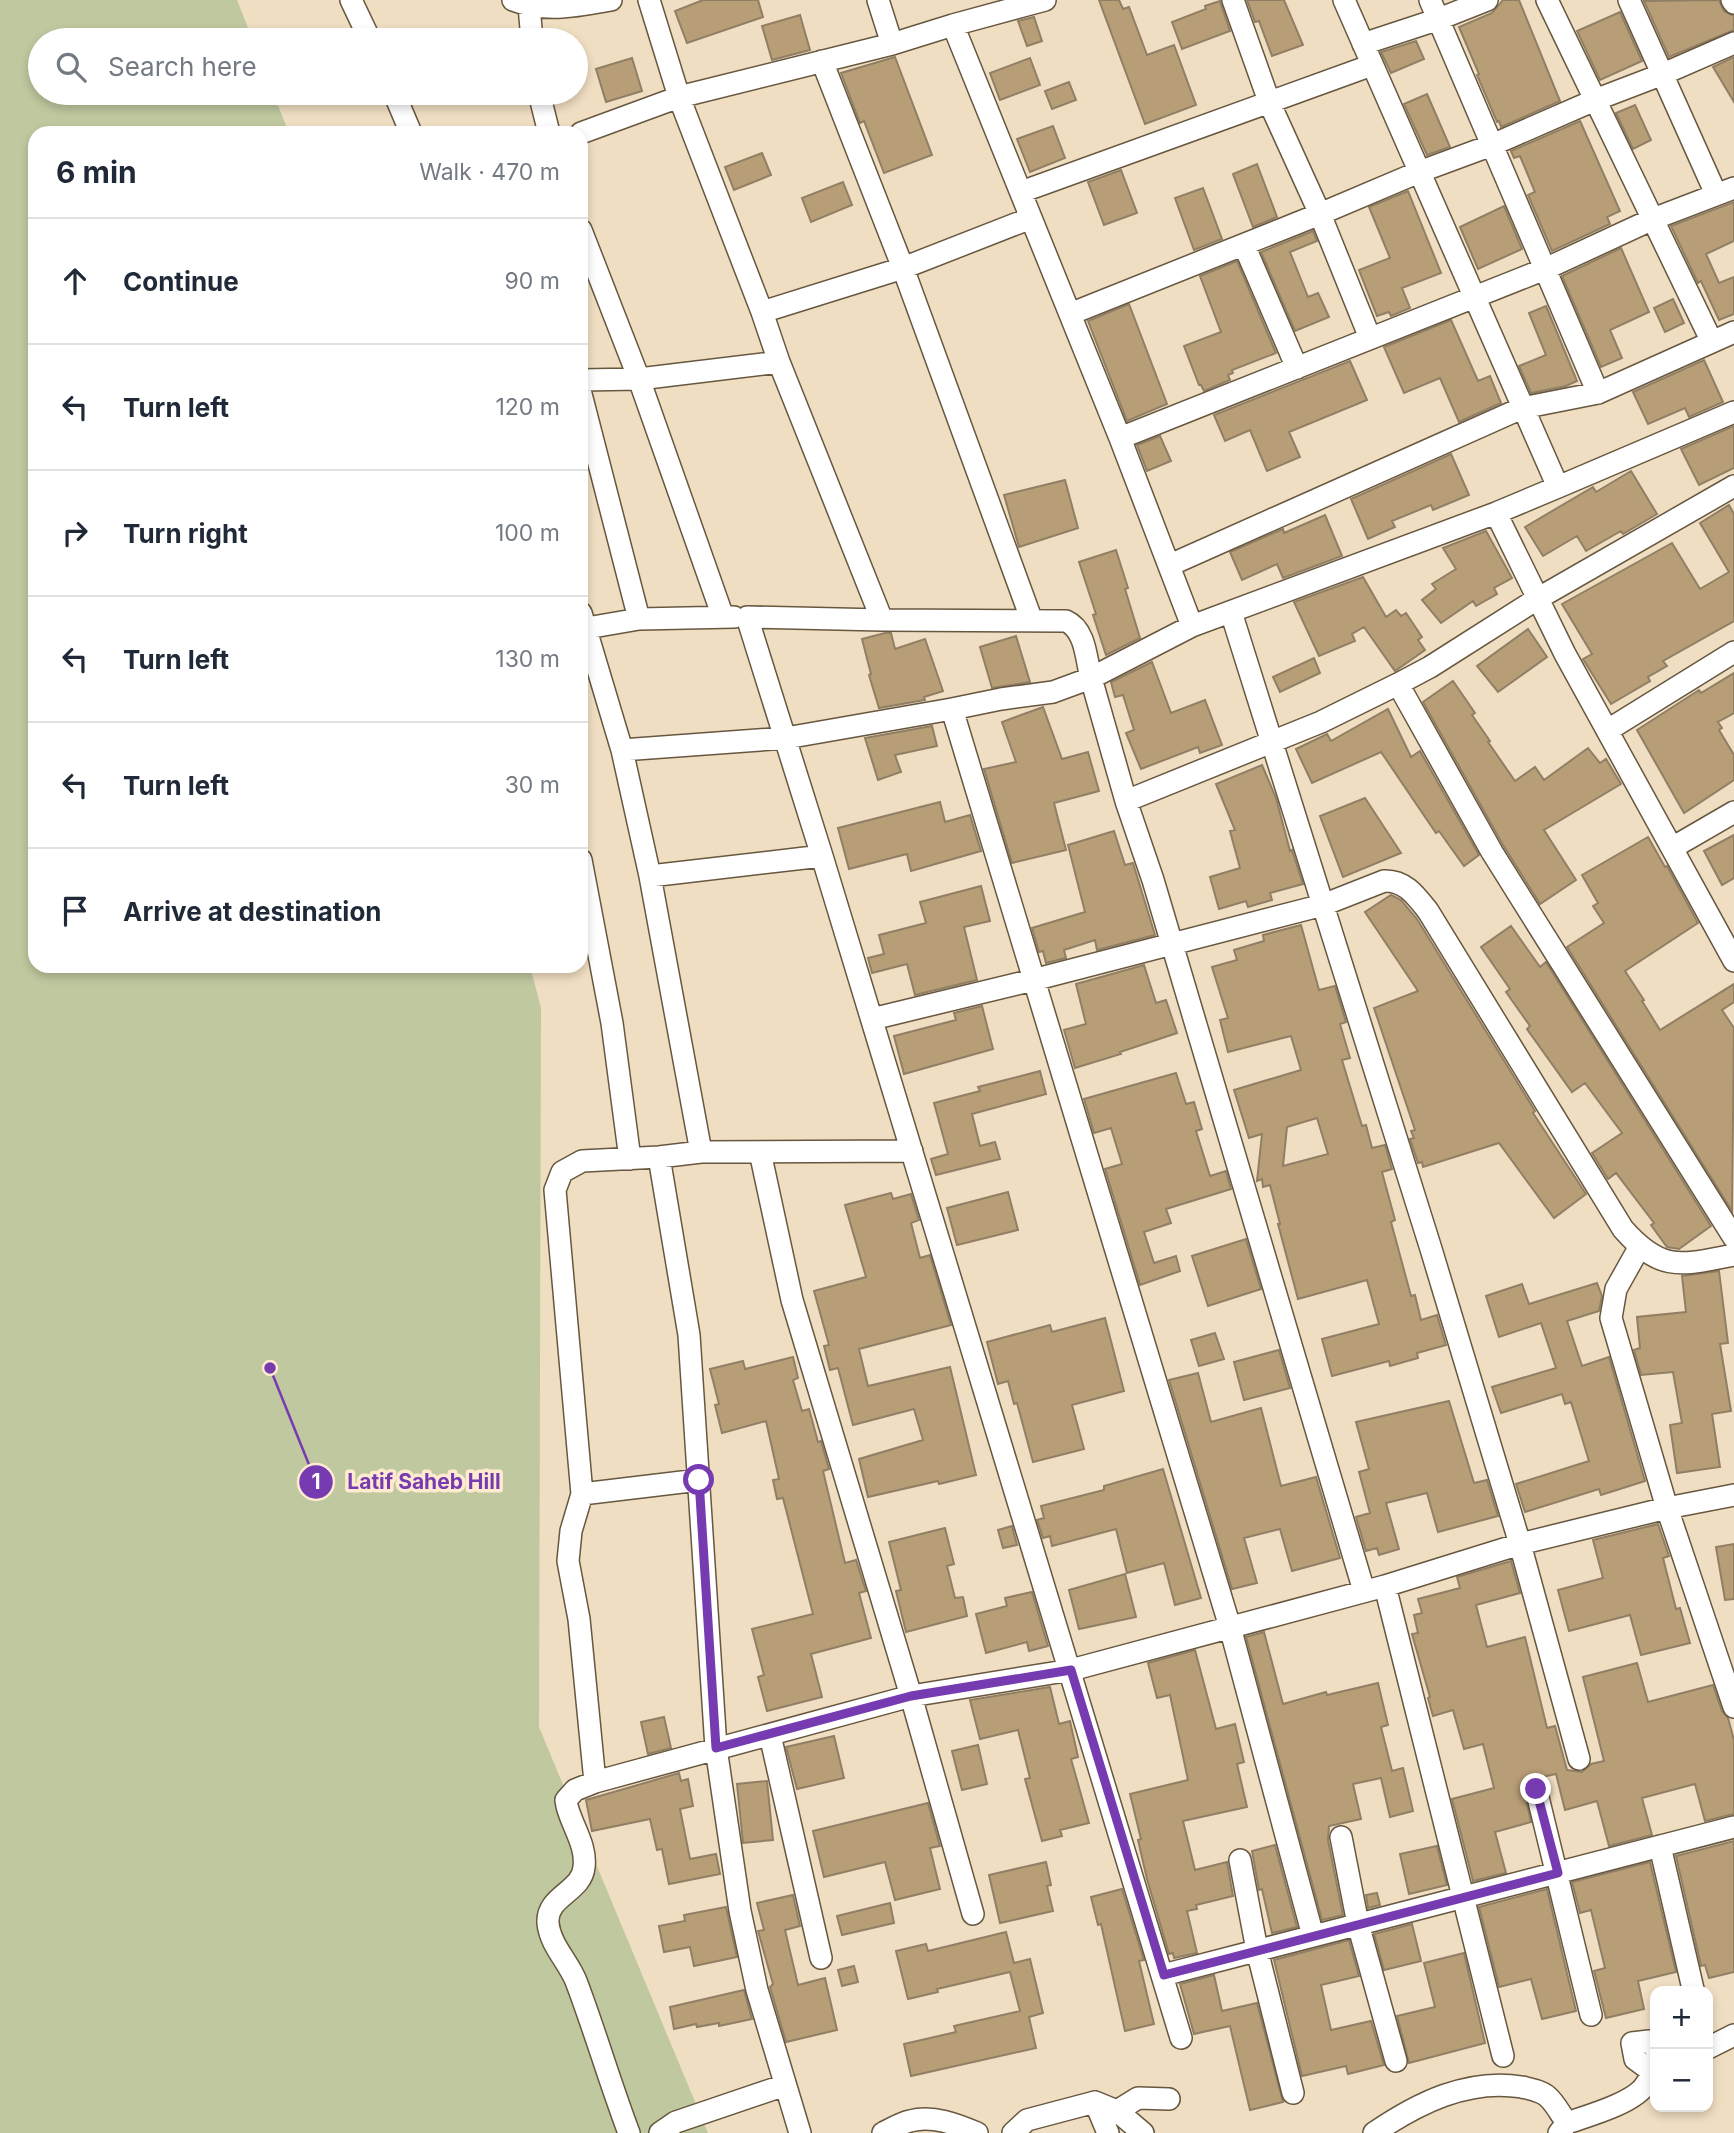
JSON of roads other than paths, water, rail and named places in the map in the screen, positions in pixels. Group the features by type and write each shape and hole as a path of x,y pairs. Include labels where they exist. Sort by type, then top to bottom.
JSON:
{"street":[{"path":"351,0 364,28"},
{"path":"528,28 521,3 568,8 611,0"},
{"path":"649,0 679,97 779,362 882,620"},
{"path":"878,0 892,44"},
{"path":"588,130 679,97 892,44 1045,0"},
{"path":"1234,0 1270,104 1320,214 1370,338"},
{"path":"1344,0 1558,487"},
{"path":"1363,44 1435,10 1487,0"},
{"path":"1547,0 1712,342"},
{"path":"1120,438 1545,269 1653,219 1725,191 1663,74 1629,0"},
{"path":"1435,10 1598,393"},
{"path":"953,25 1120,438 1192,626"},
{"path":"1070,314 1492,145 1734,43"},
{"path":"822,61 902,268 1032,621"},
{"path":"1021,192 1372,65"},
{"path":"399,105 408,126"},
{"path":"542,105 547,126"},
{"path":"762,312 902,268 1031,218"},
{"path":"1244,245 1297,368"},
{"path":"588,268 639,379 723,617"},
{"path":"1170,565 1522,408 1598,393 1734,332"},
{"path":"588,380 639,379 779,362"},
{"path":"622,750 786,738 1053,692 1091,678 1192,626 1496,513 1734,412"},
{"path":"588,421 639,619"},
{"path":"1126,801 1271,744 1398,684 1430,667 1537,599 1734,486"},
{"path":"1496,513 1565,654 1734,961"},
{"path":"1231,612 1431,1249 1520,1544 1579,1759"},
{"path":"747,617 1071,1670 1181,2038"},
{"path":"588,624 639,619 747,617 1066,621 1072,624 1081,636 1126,801 1171,943 1364,1591"},
{"path":"588,640 622,750 650,876 701,1152"},
{"path":"1608,730 1734,652"},
{"path":"1398,684 1492,852 1734,1238"},
{"path":"952,709 1230,1627 1313,1936"},
{"path":"1672,848 1734,812"},
{"path":"650,876 822,856"},
{"path":"872,1019 1033,981 1323,905 1384,881 1394,880 1406,886 1428,911 1623,1229 1639,1248 1668,1263 1695,1262 1734,1255"},
{"path":"588,915 612,1023 630,1159"},
{"path":"595,1782 579,1619 568,1561 571,1531 582,1494 555,1190 562,1172 582,1161 701,1152 912,1151"},
{"path":"760,1152 792,1300 911,1696 973,1914"},
{"path":"659,1157 689,1335 716,1748 740,1912 757,1990 800,2133"},
{"path":"1639,1248 1616,1289 1611,1318 1667,1508 1734,1707"},
{"path":"582,1494 699,1480"},
{"path":"629,2133 575,1980 552,1940 548,1924 549,1911 580,1880 584,1870 584,1857 566,1800 575,1790 716,1748 911,1696 1071,1670 1385,1586 1520,1544 1667,1508 1734,1495"},
{"path":"1385,1586 1503,2056"},
{"path":"770,1735 821,1958"},
{"path":"1536,1789 1591,2015"},
{"path":"1164,1975 1734,1827"},
{"path":"1341,1837 1358,1924 1396,2061"},
{"path":"1660,1846 1692,1986"},
{"path":"1240,1860 1258,1950 1293,2094"},
{"path":"1713,2046 1734,2035"},
{"path":"1650,2042 1632,2043 1635,2059 1650,2066"},
{"path":"1374,2133 1400,2116 1437,2098 1473,2087 1503,2084 1547,2095 1563,2128 1622,2104 1646,2085 1650,2076"},
{"path":"660,2133 676,2122 785,2085"},
{"path":"1117,2111 1138,2098 1169,2099"},
{"path":"1095,2102 1108,2133"},
{"path":"1013,2133 1027,2120 1095,2102 1117,2111 1143,2133"},
{"path":"883,2133 910,2121 939,2120 958,2124 977,2133"}],"place":[{"name":"Latif Saheb Hill","path":"270,1368"}]}
